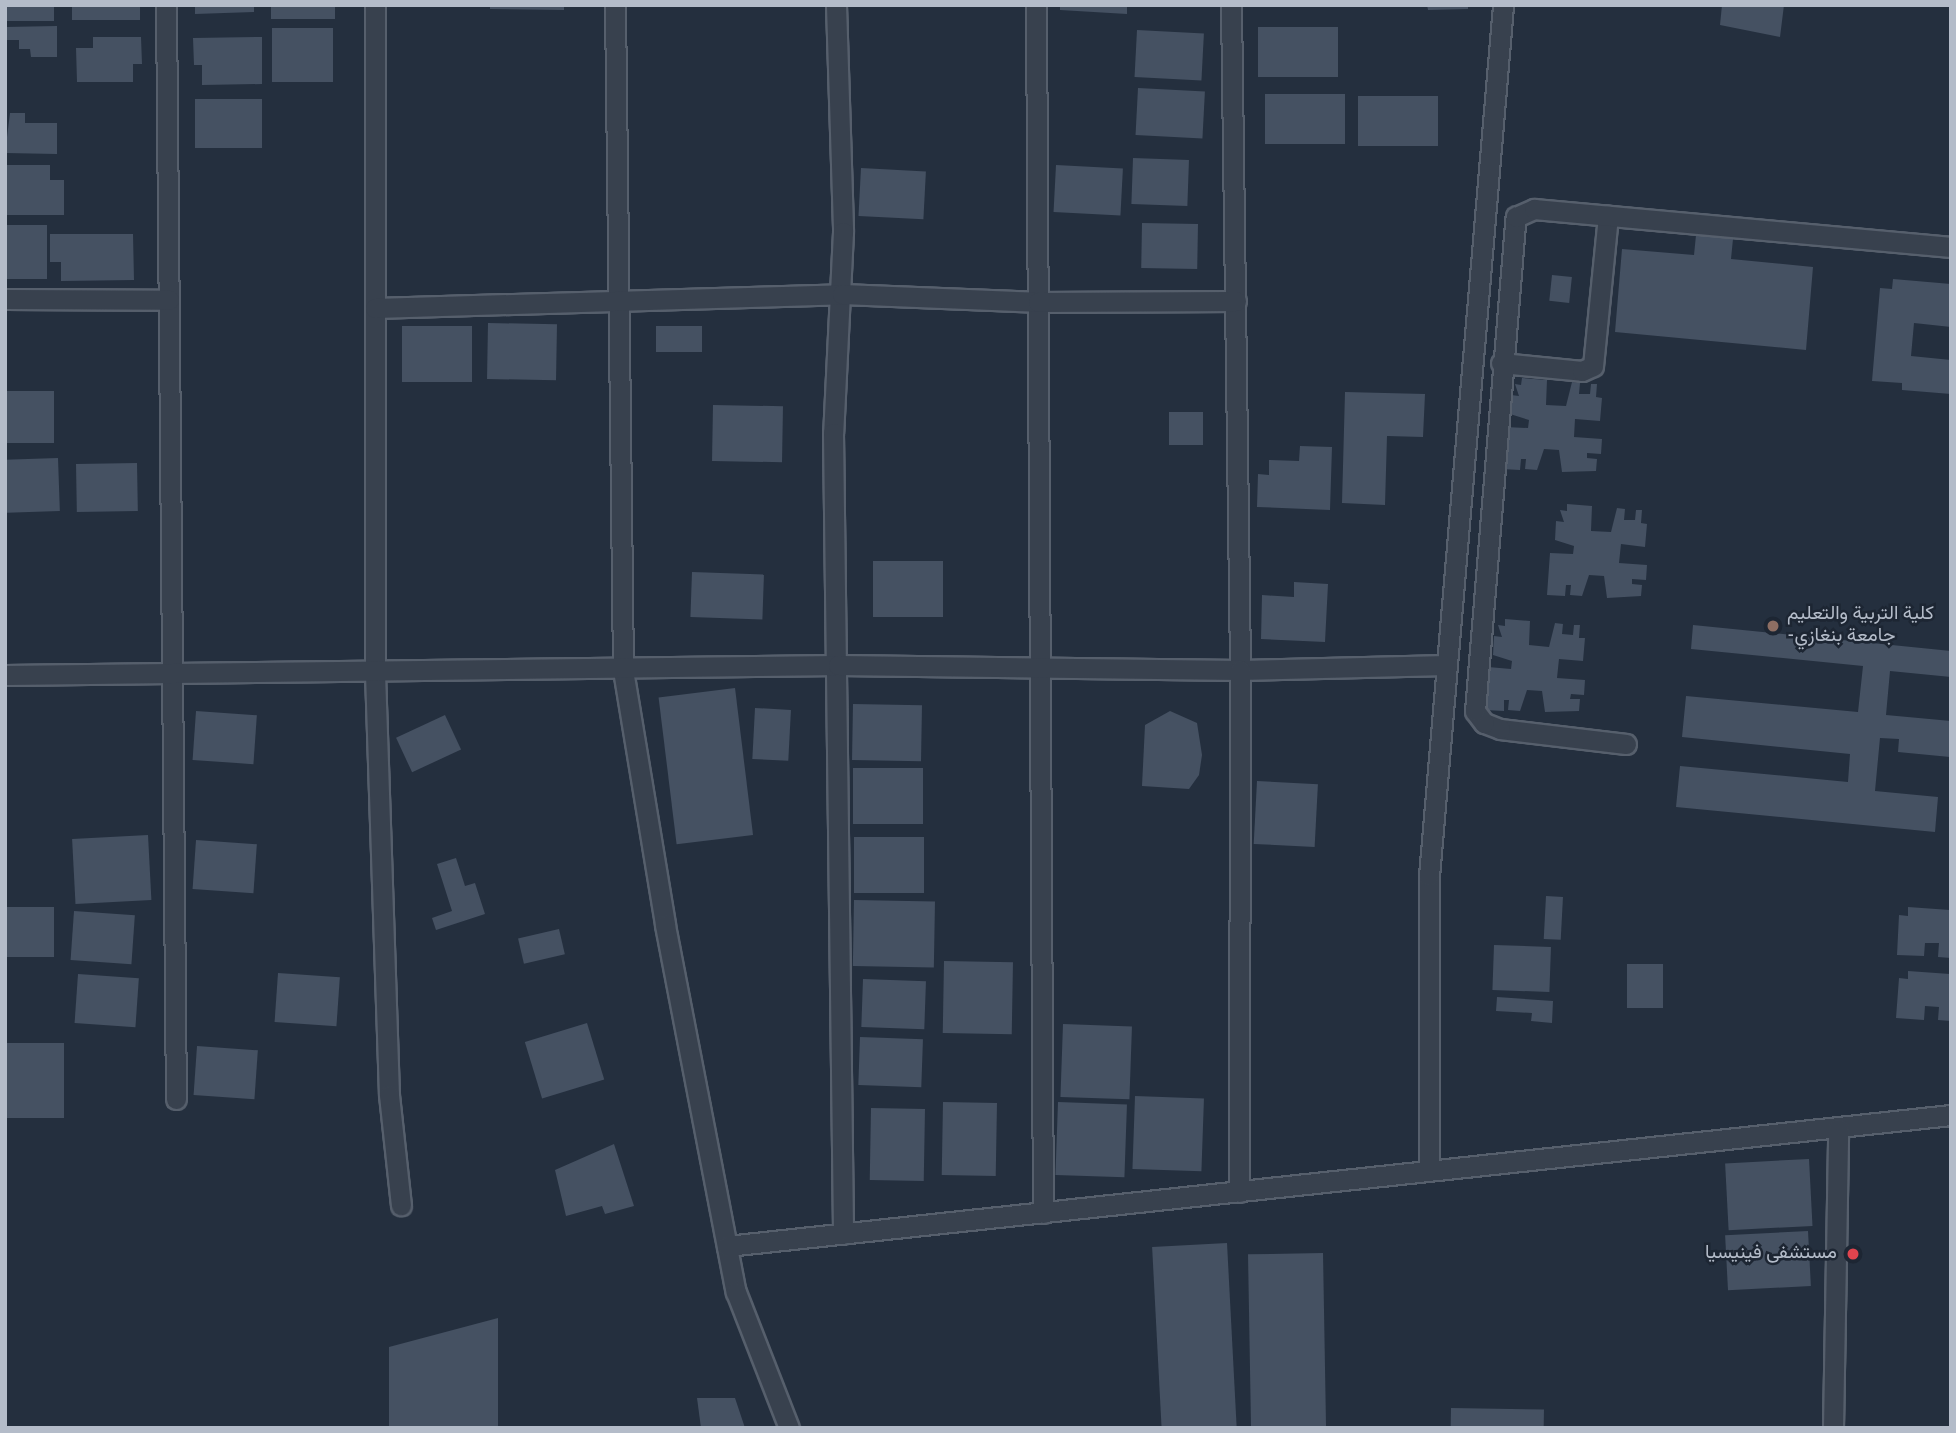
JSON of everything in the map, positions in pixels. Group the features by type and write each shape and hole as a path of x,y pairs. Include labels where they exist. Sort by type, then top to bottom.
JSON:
{"street":[{"path":"166,5 175,675 176,1099"},
{"path":"375,5 375,673 389,1095 401,1205"},
{"path":"615,5 622,670 665,925 736,1292 789,1428"},
{"path":"835,5 842,294 833,433 838,665 843,1234"},
{"path":"1036,5 1043,669 1043,1213"},
{"path":"1231,5 1240,670 1238,1192"},
{"path":"1429,1171 1429,876 1503,5"},
{"path":"1626,744 1500,729 1484,723 1475,711 1501,363 1516,217 1534,209 1951,247"},
{"path":"1501,363 1582,371 1593,366 1608,216"},
{"path":"375,308 617,298 842,294 1038,302 1236,301"},
{"path":"5,299 169,300"},
{"path":"5,675 375,673 838,665 1240,670 1447,665"},
{"path":"727,1246 1951,1115"},
{"path":"1833,1428 1838,1128"}],"building":[{"path":"5,5 54,5 54,21 5,21"},
{"path":"72,5 140,5 140,20 72,20"},
{"path":"195,5 254,5 254,12 195,14"},
{"path":"271,5 335,5 335,19 271,19"},
{"path":"490,5 564,5 564,10 490,9"},
{"path":"1060,5 1127,5 1127,14 1060,10"},
{"path":"1427,5 1468,5 1468,9 1428,10"},
{"path":"1722,5 1784,5 1780,37 1720,25"},
{"path":"57,26 57,57 31,57 30,49 19,49 19,40 5,40 5,27"},
{"path":"1258,27 1338,27 1338,77 1258,77"},
{"path":"272,28 333,28 333,82 272,82"},
{"path":"1137,30 1204,34 1201,80 1135,77"},
{"path":"93,37 141,37 142,64 133,64 133,82 77,82 76,48 93,48"},
{"path":"262,37 262,84 202,85 202,65 194,65 193,38"},
{"path":"1138,88 1205,92 1202,138 1136,135"},
{"path":"1265,94 1345,94 1345,144 1265,144"},
{"path":"1358,96 1438,96 1438,146 1358,146"},
{"path":"195,99 262,99 262,148 195,148"},
{"path":"10,113 25,113 25,123 57,123 57,154 5,153"},
{"path":"1133,158 1189,160 1187,206 1131,204"},
{"path":"5,165 50,165 50,180 64,180 64,215 5,215"},
{"path":"1056,165 1123,169 1120,215 1054,212"},
{"path":"861,168 926,171 923,219 858,216"},
{"path":"1142,223 1198,224 1197,269 1141,268"},
{"path":"5,225 47,225 47,279 5,279"},
{"path":"50,234 133,234 134,280 61,281 61,262 50,262"},
{"path":"1696,235 1733,239 1731,259 1813,267 1806,350 1615,332 1622,249 1694,255"},
{"path":"1552,275 1572,277 1569,303 1549,301"},
{"path":"1893,279 1951,284 1951,327 1914,323 1911,356 1951,360 1951,394 1902,390 1902,383 1872,381 1880,288 1892,289"},
{"path":"488,323 557,324 556,380 487,379"},
{"path":"402,326 472,326 472,382 402,382"},
{"path":"656,326 702,326 702,352 656,352"},
{"path":"1522,378 1547,380 1546,405 1566,406 1572,382 1580,383 1579,394 1590,394 1591,384 1597,384 1596,397 1602,398 1600,421 1575,419 1574,437 1602,439 1601,454 1587,453 1587,458 1597,459 1596,471 1562,472 1559,450 1544,449 1537,470 1525,469 1526,459 1521,459 1520,470 1502,469 1505,427 1528,428 1529,420 1510,414 1511,395 1519,396 1515,384 1521,385"},
{"path":"5,391 54,391 54,443 5,443"},
{"path":"1345,392 1425,394 1423,437 1387,436 1385,505 1342,503"},
{"path":"713,405 783,406 782,462 712,461"},
{"path":"1169,412 1203,412 1203,445 1169,445"},
{"path":"1300,446 1332,447 1330,510 1257,507 1258,474 1269,475 1269,460 1299,461"},
{"path":"58,458 60,511 7,513 5,460"},
{"path":"137,463 138,511 77,512 76,464"},
{"path":"1567,504 1592,506 1591,531 1611,532 1617,508 1625,509 1624,520 1635,520 1636,510 1642,510 1641,523 1647,524 1645,547 1621,544 1619,563 1647,565 1646,580 1632,579 1632,584 1642,585 1641,596 1607,598 1604,576 1589,575 1582,596 1570,595 1571,585 1566,585 1565,596 1547,595 1550,553 1573,554 1574,546 1555,540 1556,521 1564,522 1560,510 1567,511"},
{"path":"873,561 943,561 943,617 873,617"},
{"path":"692,572 764,575 762,619 690,617"},
{"path":"1294,582 1328,584 1325,642 1261,639 1262,595 1294,597"},
{"path":"1505,619 1530,621 1529,645 1549,647 1555,623 1563,624 1562,634 1573,635 1574,625 1580,625 1579,638 1585,638 1583,661 1559,659 1557,678 1585,680 1584,695 1571,694 1570,699 1580,699 1579,711 1545,712 1542,691 1527,690 1520,711 1508,710 1509,700 1504,700 1504,711 1485,710 1488,667 1511,669 1512,661 1493,655 1494,636 1502,637 1498,625 1505,626"},
{"path":"1693,625 1951,651 1951,677 1890,671 1886,715 1951,721 1950,757 1898,752 1899,739 1880,738 1875,791 1938,797 1935,832 1676,807 1680,766 1848,782 1850,754 1682,737 1686,696 1858,712 1863,666 1691,649"},
{"path":"735,688 753,835 677,844 659,697"},
{"path":"853,704 922,705 921,761 852,760"},
{"path":"755,708 791,710 788,761 752,759"},
{"path":"196,711 257,715 253,764 193,760"},
{"path":"1170,711 1197,723 1202,755 1199,775 1189,789 1142,786 1145,725"},
{"path":"445,715 461,749 412,772 396,738"},
{"path":"853,768 923,768 923,824 853,824"},
{"path":"1257,781 1318,784 1315,847 1254,844"},
{"path":"148,835 151,900 76,904 72,839"},
{"path":"854,837 924,837 924,893 854,893"},
{"path":"196,840 257,844 253,893 193,889"},
{"path":"456,858 465,886 475,883 485,914 436,930 432,918 452,911 437,864"},
{"path":"1546,896 1563,897 1561,940 1544,939"},
{"path":"854,900 935,901 934,967 853,966"},
{"path":"5,907 54,907 54,957 5,957"},
{"path":"1908,907 1950,910 1951,958 1938,957 1939,943 1925,943 1924,956 1897,955 1899,915 1908,916"},
{"path":"74,911 135,915 131,964 71,960"},
{"path":"559,929 565,954 524,964 518,938"},
{"path":"1494,945 1551,947 1549,992 1492,990"},
{"path":"944,961 1013,962 1012,1034 943,1033"},
{"path":"1627,964 1663,964 1663,1008 1627,1008"},
{"path":"1908,971 1950,974 1951,1021 1938,1020 1939,1007 1925,1006 1924,1020 1896,1018 1899,978 1908,979"},
{"path":"278,973 340,977 336,1026 275,1022"},
{"path":"78,974 139,978 135,1027 75,1023"},
{"path":"863,979 926,981 924,1029 861,1027"},
{"path":"1497,997 1553,1001 1552,1023 1531,1021 1532,1013 1496,1011"},
{"path":"587,1023 604,1079 542,1098 525,1042"},
{"path":"1063,1024 1132,1026 1129,1099 1060,1097"},
{"path":"860,1037 923,1039 921,1087 858,1085"},
{"path":"5,1043 64,1043 64,1118 5,1118"},
{"path":"197,1046 258,1050 254,1099 194,1095"},
{"path":"1135,1096 1204,1098 1201,1171 1132,1169"},
{"path":"943,1102 997,1103 996,1176 942,1175"},
{"path":"1058,1102 1127,1104 1124,1177 1055,1175"},
{"path":"871,1108 925,1109 924,1181 870,1180"},
{"path":"614,1144 634,1206 605,1214 602,1206 566,1216 555,1170"},
{"path":"1809,1159 1813,1226 1729,1230 1725,1163"},
{"path":"1808,1231 1811,1286 1728,1290 1725,1235"},
{"path":"1227,1243 1237,1428 1162,1428 1152,1247"},
{"path":"1323,1253 1326,1427 1251,1428 1248,1254"},
{"path":"498,1318 498,1428 389,1428 389,1347"},
{"path":"697,1398 735,1398 745,1428 701,1428"},
{"path":"1451,1408 1544,1410 1544,1428 1451,1428"}],"place":[{"name":"كلية التربية والتعليم -جامعة بنغازي","path":"1773,626"},
{"name":"مستشفى فينيسيا","path":"1853,1254"}]}
